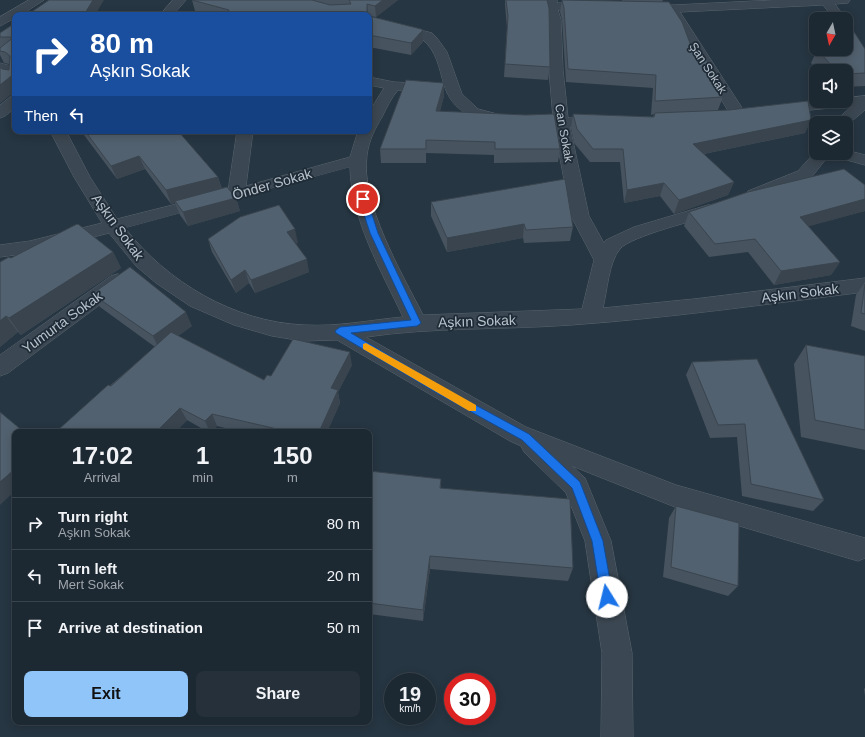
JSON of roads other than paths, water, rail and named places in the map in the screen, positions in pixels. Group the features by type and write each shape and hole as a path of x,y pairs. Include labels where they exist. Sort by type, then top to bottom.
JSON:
{"street":[{"path":"17,12 38,0"},
{"path":"169,12 180,0"},
{"path":"827,0 835,12"},
{"path":"633,8 670,5 844,0"},
{"path":"551,3 603,7"},
{"name":"Can Sokak","path":"551,3 555,20 556,70 561,122 580,216 604,260"},
{"name":"Şan Sokak","path":"670,5 731,114 753,112"},
{"path":"0,22 12,15"},
{"path":"372,22 426,36 433,40 443,55 452,89 472,112 488,118 519,121 561,122 616,120"},
{"path":"0,67 6,69 12,75"},
{"path":"372,82 394,86 452,89"},
{"path":"372,121 386,95 394,86"},
{"path":"768,110 865,101"},
{"path":"849,116 865,101"},
{"path":"0,113 12,103"},
{"name":"Aşkın Sokak","path":"59,134 69,154 113,225 144,263 182,292 226,314 273,329 304,333 364,330 417,323 591,316 865,285"},
{"path":"236,194 245,134"},
{"path":"365,134 358,160 359,187 374,233 417,323"},
{"path":"853,157 865,160"},
{"name":"Önder Sokak","path":"0,251 30,247 236,194 358,160"},
{"path":"591,316 604,260 613,244 640,231 736,201 804,175 817,160"},
{"path":"0,270 30,247"},
{"name":"Yumurta Sokak","path":"0,367 144,263"},
{"path":"340,331 440,390 525,437 674,496 858,548"},
{"path":"525,437 576,486 598,541 617,653 617,737"}]}
